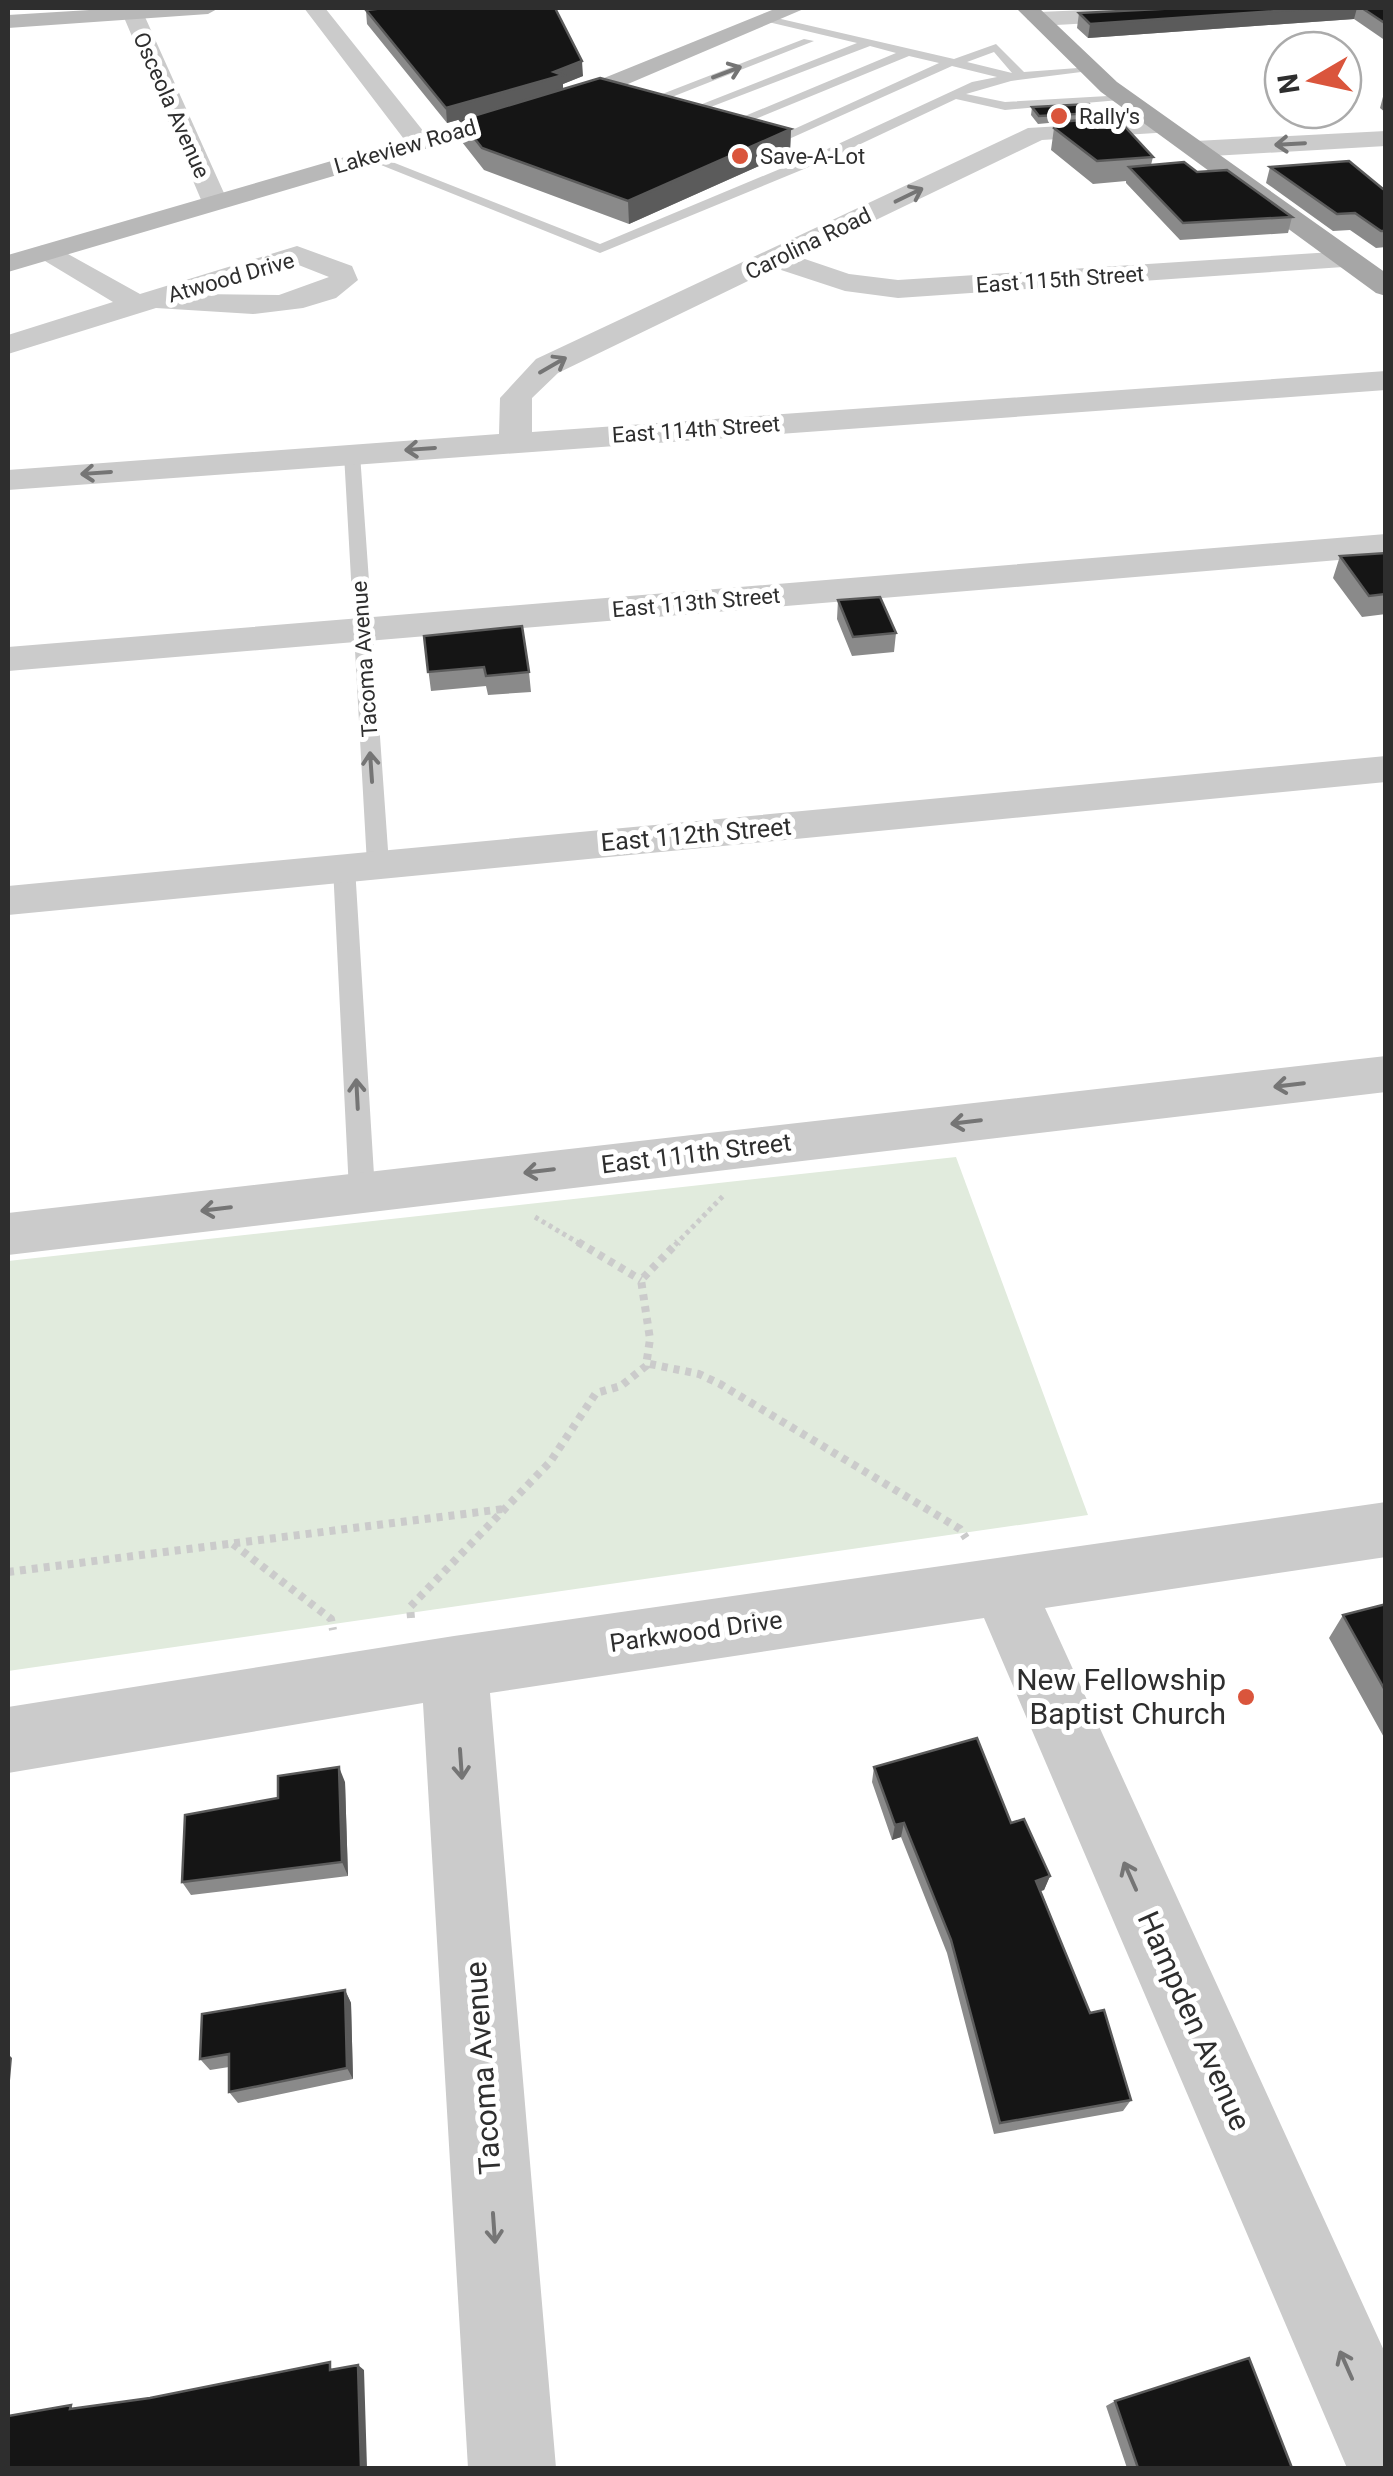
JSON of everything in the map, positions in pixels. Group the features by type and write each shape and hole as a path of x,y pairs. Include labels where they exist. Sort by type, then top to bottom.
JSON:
{"main road":[{"path":"1028,11 1125,99 1373,275"}],"street":[{"path":"8,22 131,10 208,8"},
{"path":"314,8 419,142"},
{"name":"Lakeview Road","path":"31,258 419,142 614,92 795,8"},
{"path":"1028,11 1254,8"},
{"name":"Osceola Avenue","path":"131,10 215,202"},
{"name":"Carolina Road","path":"517,442 510,406 520,387 547,366 1037,133 1162,127"},
{"path":"1195,149 1386,138"},
{"name":"Atwood Drive","path":"8,345 137,305 297,254 342,272 344,280 330,292 303,299 221,306 137,305 31,258"},
{"name":"East 115th Street","path":"776,259 845,282 898,288 1373,275"},
{"name":"East 114th Street","path":"8,480 1386,380"},
{"name":"East 113th Street","path":"8,659 1386,545"},
{"name":"East 112th Street","path":"8,901 1386,769"},
{"name":"East 111th Street","path":"8,1234 1386,1074"},
{"name":"Parkwood Drive","path":"8,1740 433,1643 984,1562 1386,1530"},
{"name":"Hampden Avenue","path":"984,1562 1386,2455"},
{"name":"Tacoma Avenue","path":"433,1643 512,2468"}],"lane":[{"path":"768,19 868,43 944,76"},
{"path":"645,104 856,22"},
{"path":"727,126 889,54 915,37"},
{"path":"808,41 849,50 908,52 1016,76"},
{"path":"686,115 868,43"},
{"path":"776,140 929,72 996,47 1016,76"},
{"path":"368,157 600,249 828,154 976,85 1016,76 1091,70"},
{"path":"960,80 976,85"},
{"path":"614,92 794,144"},
{"path":"954,95 1005,106 1125,99"},
{"path":"811,149 828,154"},
{"name":"Tacoma Avenue","path":"352,454 361,629 362,1191"}],"path":[{"path":"650,1364 642,1280 735,1184"},
{"path":"520,1208 642,1280"},
{"path":"433,1643 410,1608 550,1462 596,1393 628,1386 650,1364"},
{"path":"650,1364 699,1374 720,1384 960,1529 984,1562"},
{"path":"8,1572 504,1509"},
{"path":"232,1543 331,1619 333,1630"}],"green space":[{"path":"956,1157 1088,1515 8,1671 8,1261"}],"building":[{"path":"555,8 582,61 554,72 563,75 446,108 366,10"},
{"path":"1320,8 1090,24 1079,13"},
{"path":"1362,8 1386,8 1386,24"},
{"path":"600,78 791,129 628,201 482,148 460,120"},
{"path":"1089,104 1096,113 1039,116 1032,107"},
{"path":"1116,117 1153,157 1097,161 1054,128 1059,122"},
{"path":"1349,161 1386,189 1386,231 1355,213 1337,214 1270,167"},
{"path":"1184,162 1197,172 1227,170 1292,217 1183,223 1129,167"},
{"path":"1386,553 1386,594 1369,596 1340,556"},
{"path":"880,597 896,633 853,637 838,600"},
{"path":"522,626 529,672 486,676 484,667 428,672 424,636"},
{"path":"1386,1604 1386,1692 1343,1615"},
{"path":"977,1738 1011,1823 1024,1819 1050,1876 1036,1881 1090,2013 1104,2010 1131,2100 1000,2123 951,1940 904,1823 895,1825 874,1767"},
{"path":"339,1767 342,1862 182,1882 185,1815 278,1798 278,1776"},
{"path":"345,1990 347,2068 229,2092 229,2054 200,2059 202,2014"},
{"path":"1249,2358 1292,2468 1138,2468 1115,2401"},
{"path":"330,2362 330,2370 358,2365 361,2468 8,2468 8,2416 150,2398"}],"place":[{"name":"Rally's","path":"1059,116"},
{"name":"Save-A-Lot","path":"740,156"},
{"name":"New Fellowship Baptist Church","path":"1246,1697"}]}
